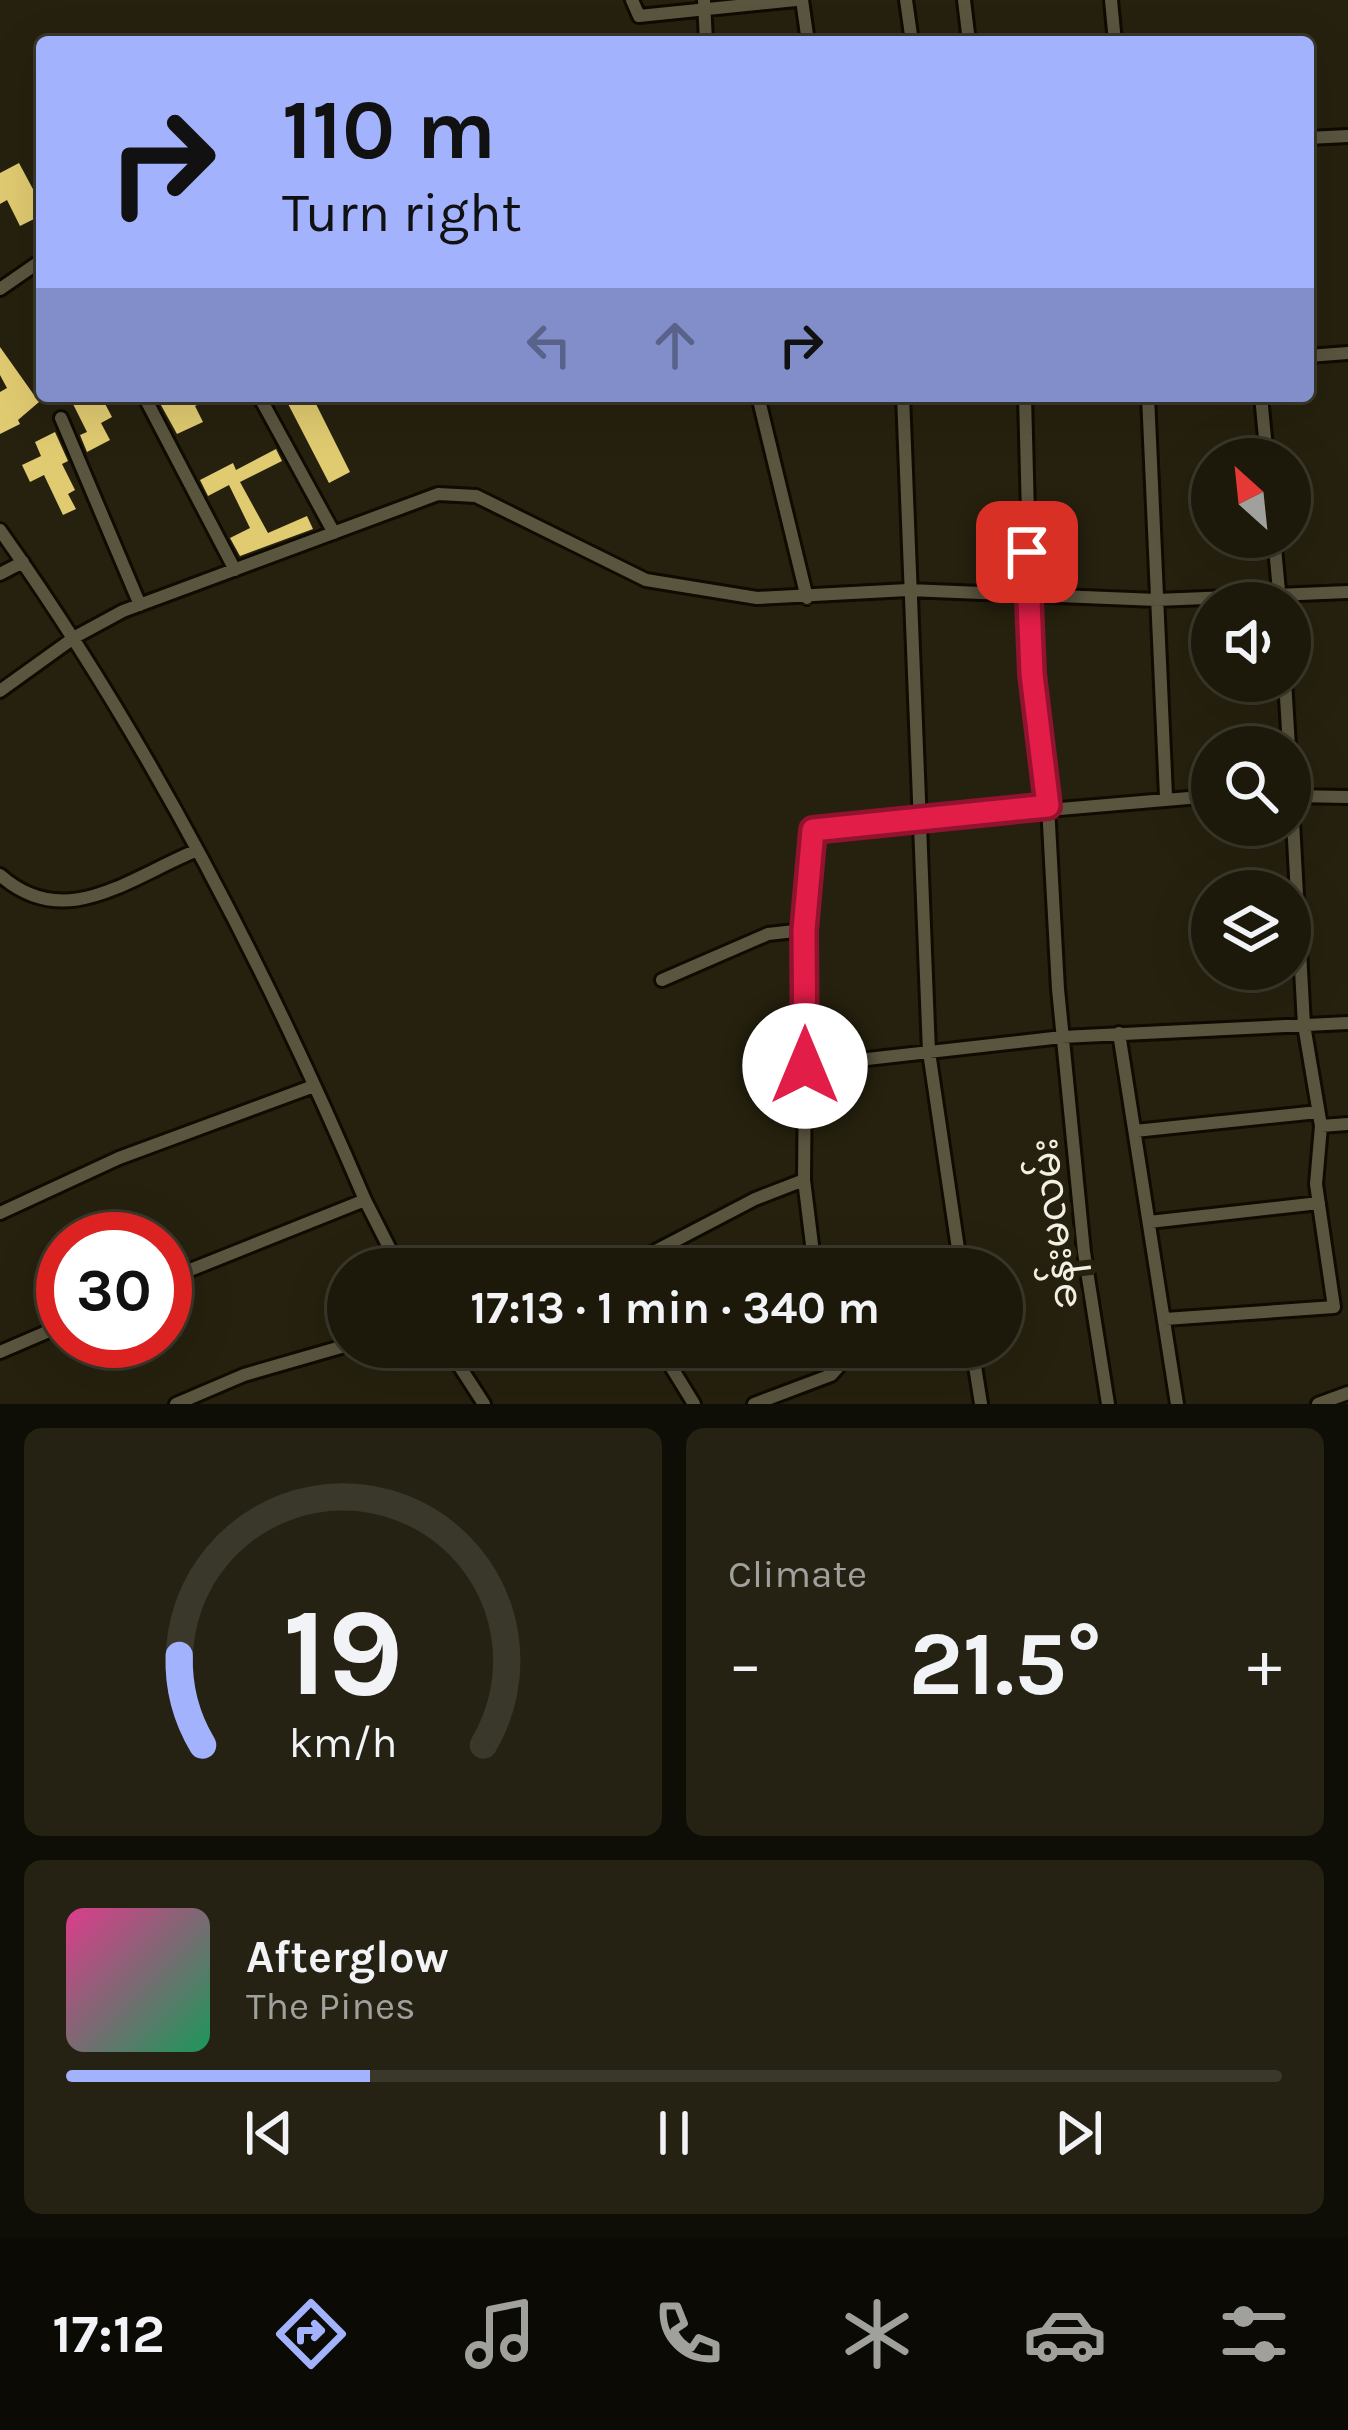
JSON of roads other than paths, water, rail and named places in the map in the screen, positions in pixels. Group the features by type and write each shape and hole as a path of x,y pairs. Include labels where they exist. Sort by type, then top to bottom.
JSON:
{"street":[{"path":"632,0 639,16 705,5 799,0 807,36"},
{"path":"906,0 911,36"},
{"path":"964,0 968,36"},
{"path":"1111,0 1114,36"},
{"path":"705,5 706,36"},
{"path":"1314,138 1348,136"},
{"path":"0,289 36,264"},
{"path":"1314,356 1348,353"},
{"path":"147,402 235,570"},
{"path":"262,402 334,533"},
{"path":"759,402 807,598"},
{"path":"903,402 929,1052 958,1248"},
{"name":"ခန်းမလမ်း","path":"1025,402 1027,591 1048,806 1062,1037 1084,1252 1108,1404"},
{"path":"1148,402 1166,796"},
{"path":"1262,402 1265,438"},
{"path":"61,418 140,605"},
{"path":"0,692 75,637 140,605 438,494 476,496 646,580 757,598 908,590 1191,600"},
{"path":"0,530 75,637 195,851 389,1248"},
{"path":"0,574 23,562"},
{"path":"1311,596 1348,592"},
{"path":"812,1248 804,1180 804,930 813,830 1191,796"},
{"path":"1311,796 1348,797"},
{"path":"1165,1319 1341,1306 1319,1203 1320,1119 1304,1025 1294,846"},
{"path":"0,874 40,902 69,904 195,851"},
{"path":"662,980 768,934 804,930"},
{"path":"805,1066 1062,1037 1348,1023"},
{"path":"1119,1033 1177,1404"},
{"path":"0,1213 97,1167 311,1087"},
{"path":"1135,1131 1320,1119 1348,1124"},
{"path":"661,1248 755,1198 804,1180"},
{"path":"192,1269 364,1200"},
{"path":"1149,1222 1319,1203"},
{"path":"0,1352 36,1337"},
{"path":"176,1404 244,1376 327,1351"},
{"path":"461,1368 484,1404"},
{"path":"672,1368 694,1404"},
{"path":"754,1404 831,1375 837,1368"},
{"path":"975,1368 981,1404"},
{"path":"1318,1404 1348,1393"}]}
